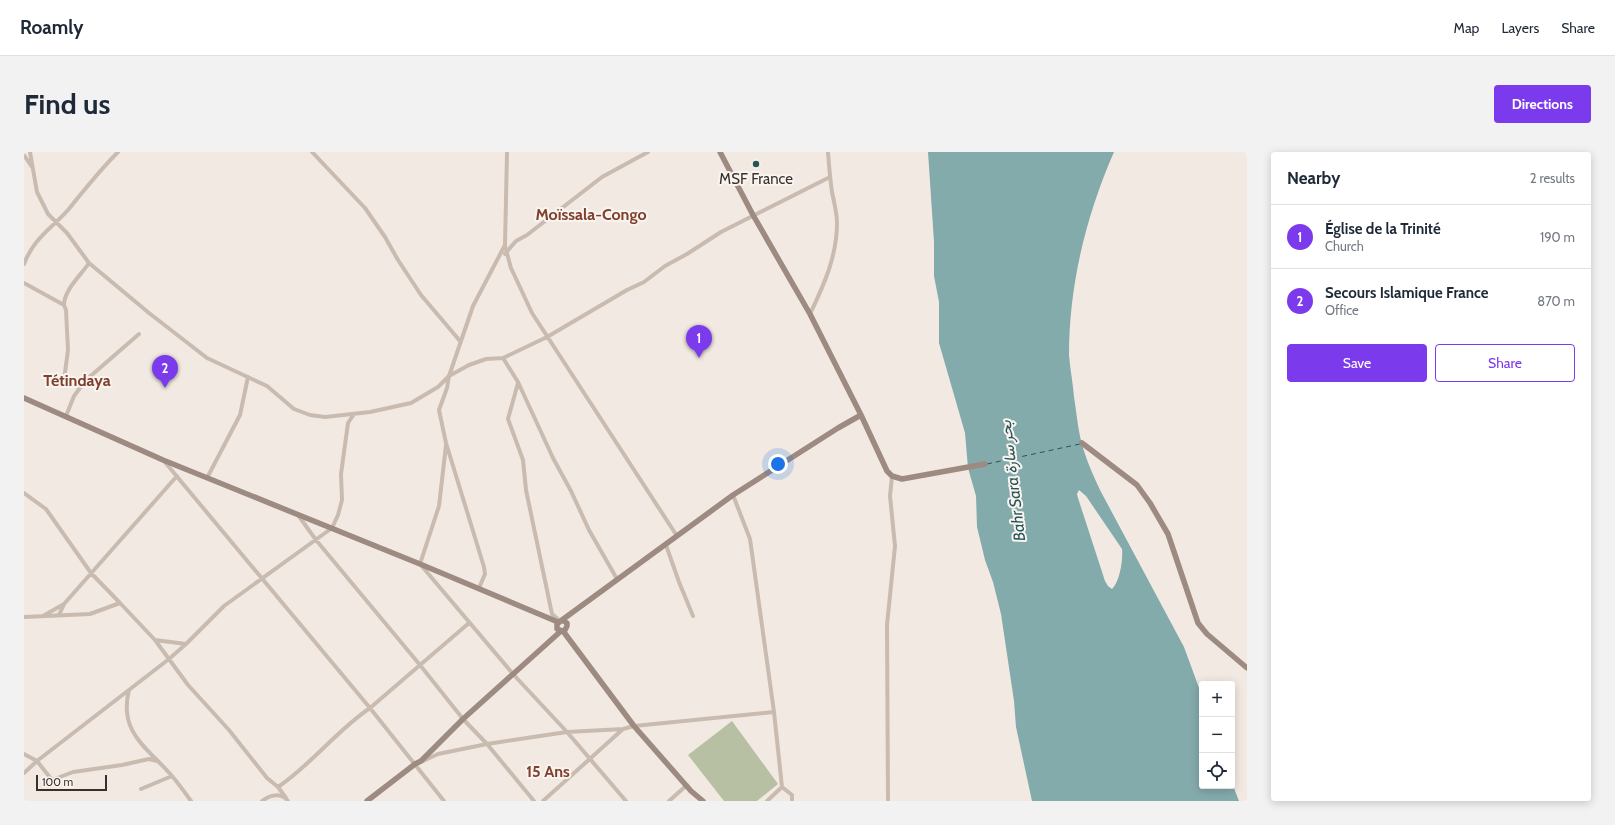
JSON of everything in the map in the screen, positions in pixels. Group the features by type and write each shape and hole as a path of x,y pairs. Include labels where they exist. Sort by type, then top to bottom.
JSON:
{"main road":[{"path":"720,152 753,215 810,314 861,415 883,464 892,476 902,479 985,464"},
{"path":"24,398 163,460 560,621 564,621 568,626 565,630 562,631 463,719 421,761 367,801"},
{"path":"703,801 634,726 562,631 556,626 560,621 733,495 861,415"},
{"path":"1082,443 1137,485 1168,534 1198,623 1207,634 1247,668"}],"street":[{"path":"30,152 37,192 48,214 67,233 89,264 207,358 267,386 294,409 310,415 325,417 354,414 411,403 438,387 449,376 468,365 486,359 503,358 547,338 627,290 644,282 665,266 721,232 830,177"},
{"path":"24,264 29,252 39,237 56,222 118,152"},
{"path":"312,152 365,208 386,237 398,260 421,295 460,341"},
{"path":"507,152 505,245 506,253 519,287 547,338 677,536"},
{"path":"499,256 506,253 516,242 527,235 589,185 648,152"},
{"path":"810,314 826,280 836,242 837,222 830,177 828,152"},
{"path":"24,155 33,169"},
{"path":"480,588 485,574 484,567 446,443 439,410 460,341 473,306 505,245"},
{"path":"80,388 64,380 68,350 64,300 70,287 89,264"},
{"path":"24,283 64,305"},
{"path":"66,416 74,396 86,380 139,334"},
{"path":"503,358 518,382 552,458 617,579"},
{"path":"207,478 240,415 248,377"},
{"path":"518,382 508,419 523,460 526,490 552,614 560,621"},
{"path":"24,773 37,761 169,659 224,606 332,528 338,515 342,500 341,474 348,423 354,414"},
{"path":"446,443 439,506 420,564 513,674 567,732 588,759 626,801"},
{"path":"163,460 263,578 444,801"},
{"path":"59,615 64,604 91,572 177,476"},
{"path":"888,801 888,625 895,546 890,496 892,476"},
{"path":"24,493 46,509 91,572 155,640 188,684 229,730 267,778 278,787 287,800"},
{"path":"733,495 750,539 774,712 782,787 792,795 792,801"},
{"path":"297,514 316,540 463,719 534,801"},
{"path":"666,545 693,616"},
{"path":"24,617 90,614 120,603"},
{"path":"43,616 64,604"},
{"path":"278,787 291,778 353,719 370,708 469,623"},
{"path":"155,640 186,644"},
{"path":"129,690 126,703 131,730 144,749 172,776 191,801"},
{"path":"421,761 438,754 486,744 567,732 623,729 634,726 774,712"},
{"path":"543,801 623,729"},
{"path":"24,754 37,761 52,780 72,772 122,766 149,759 157,762"},
{"path":"142,788 172,776"},
{"path":"669,801 687,785"},
{"path":"767,801 782,787"},
{"path":"262,801 270,795 278,795 287,800"}],"green space":[{"path":"732,721 778,784 757,801 724,801 688,755"}],"water":[{"name":"Bahr Sara بحر سارة","path":"928,152 1114,152 1087,226 1072,303 1069,355 1079,431 1086,456 1100,490 1184,647 1199,688 1199,789 1234,789 1239,801 1032,801 1016,727 1014,701 1001,614 977,527 976,496 968,468 965,433 939,343 939,302 934,276 934,242","holes":["1079,490 1086,496 1122,549 1120,570 1117,581 1112,589 1105,581 1077,494"]}],"ferry route":[{"path":"987,464 1080,444"}],"place":[{"name":"MSF France","path":"756,164"},
{"name":"Église de la Trinité","path":"699,358"},
{"name":"Secours Islamique France","path":"165,388"}],"district":[{"name":"Moïssala-Congo","path":"591,214"},
{"name":"Tétindaya","path":"77,380"},
{"name":"15 Ans","path":"548,771"}]}
